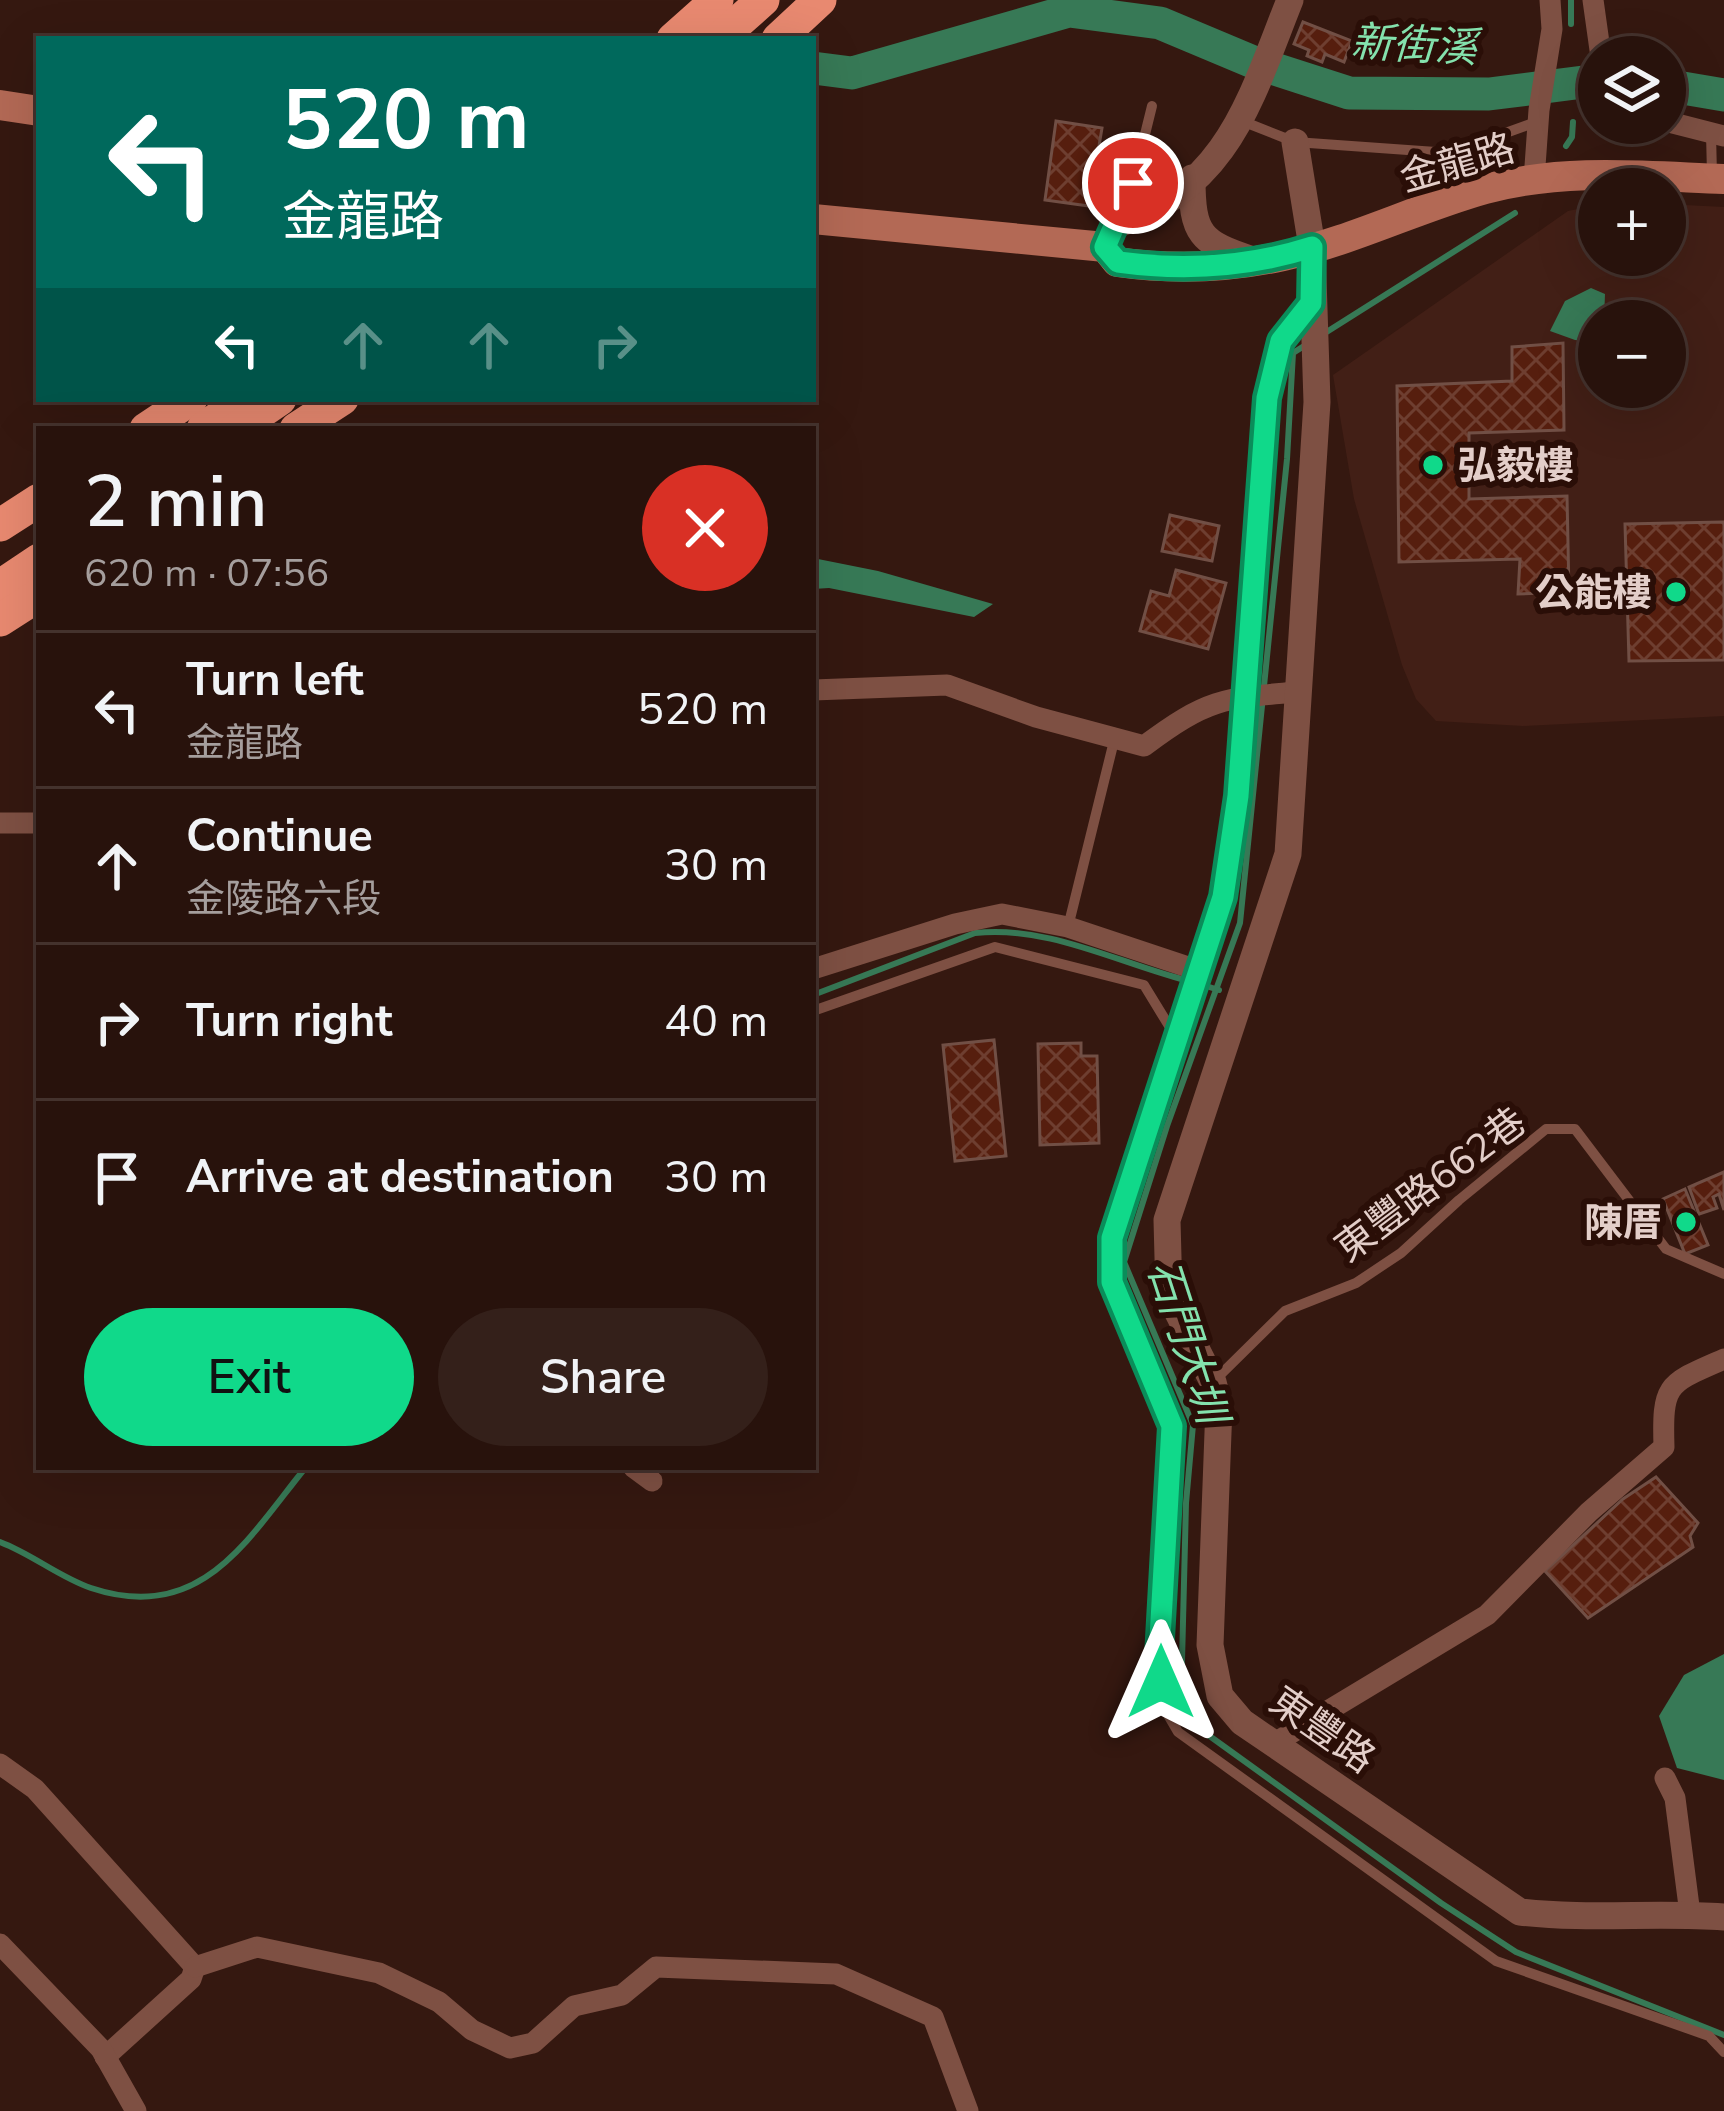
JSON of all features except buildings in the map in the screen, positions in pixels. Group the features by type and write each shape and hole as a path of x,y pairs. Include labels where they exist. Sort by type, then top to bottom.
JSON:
{"highway":[{"path":"668,36 716,0"},
{"path":"722,36 763,0"},
{"path":"746,36 786,0"},
{"path":"781,36 820,0"},
{"path":"150,426 186,402"},
{"path":"207,426 241,402"},
{"path":"240,426 276,402"},
{"path":"301,426 340,402"},
{"path":"0,526 36,502"},
{"path":"0,559 36,536"},
{"path":"0,586 36,562"},
{"path":"0,620 36,597"}],"main road":[{"path":"0,105 36,111"},
{"name":"金龍路","path":"816,219 1109,236 1118,262 1165,269 1217,266 1312,247 1487,189 1534,180 1630,172 1718,178"}],"street":[{"path":"1109,236 1148,214 1220,156 1242,121 1290,0"},
{"path":"1534,180 1552,28 1550,0"},
{"path":"1593,0 1598,36"},
{"path":"1686,126 1718,134"},
{"path":"1295,142 1312,247 1311,310"},
{"path":"1192,178 1191,209 1197,229 1215,248 1253,260"},
{"name":"東豐路","path":"1311,310 1317,402 1268,695 1288,854 1167,1220 1169,1295 1213,1382 1219,1406 1210,1645 1220,1696 1242,1722 1520,1912 1566,1917 1724,1917"},
{"path":"816,690 947,686 1114,741 1144,746 1185,716 1221,699 1268,695"},
{"path":"0,824 36,823"},
{"path":"816,968 1002,914 1068,927 1199,970"},
{"path":"1273,1744 1487,1615 1589,1512 1664,1448 1663,1402 1678,1379 1724,1359"},
{"path":"637,1470 652,1481"},
{"path":"0,1764 35,1790 195,1966"},
{"path":"1665,1778 1676,1798 1690,1914"},
{"path":"0,1944 105,2057 136,2111"},
{"path":"195,1966 257,1947 379,1973 439,2002 472,2030 509,2048 533,2043 574,2006 622,1995 656,1966 836,1974 934,2017 968,2111"},
{"path":"105,2057 191,1979 195,1966"}],"lane":[{"path":"667,36 698,0"},
{"path":"799,36 840,0"},
{"path":"1109,236 1133,183 1152,106"},
{"path":"1242,121 1295,142 1450,153 1539,116"},
{"path":"1718,134 1718,178"},
{"path":"1311,310 1281,341 1267,398 1268,695 1238,796 1223,897 1112,1238 1112,1282 1172,1426 1159,1656 1164,1708 1178,1732 1496,1961 1709,2036 1724,2052"},
{"path":"132,426 168,402"},
{"path":"314,426 342,402"},
{"path":"0,515 36,491"},
{"path":"0,631 36,607"},
{"path":"1068,927 1114,741"},
{"path":"816,1010 995,947 1144,985 1178,1039"},
{"name":"東豐路662巷","path":"1213,1382 1285,1311 1356,1283 1401,1253 1546,1129 1575,1129 1666,1249 1724,1274"}],"shaded area":[{"path":"1686,205 1724,207 1724,716 1523,726 1436,721 1416,699 1402,665 1354,499 1333,375 1568,211 1578,209 1578,276 1686,276"},
{"path":"1591,288 1605,294 1605,300 1578,300 1578,340 1550,331 1565,301"},
{"path":"816,559 993,604 974,617 816,589"},
{"path":"1724,1654 1724,1780 1677,1768 1659,1716 1684,1675"}],"waterway":[{"name":"石門大圳","path":"1571,0 1571,24"},
{"name":"新街溪","path":"816,68 852,73 1069,11 1160,23 1253,62 1349,93 1489,94 1578,83"},
{"name":"新街溪","path":"1686,89 1724,95"},
{"name":"石門大圳","path":"1566,146 1573,122"},
{"name":"石門大圳","path":"1325,333 1515,213"},
{"name":"石門大圳","path":"1304,346 1293,353 1287,459 1240,923 1124,1262 1193,1425 1186,1503 1181,1701 1204,1732 1516,1952 1724,2035"},
{"path":"816,994 975,933 1028,934 1055,940 1185,980"},
{"name":"石門大圳","path":"1206,986 1219,990"},
{"path":"0,1542 91,1588 130,1596 163,1595 193,1585 218,1568 264,1521 304,1470"}],"place":[{"name":"弘毅樓","path":"1433,465"},
{"name":"公能樓","path":"1676,592"},
{"name":"陳厝","path":"1686,1222"}],"route":[{"path":"1133,183 1105,247 1118,262 1165,269 1217,266 1312,247 1311,303 1281,341 1267,398 1238,796 1223,897 1112,1238 1112,1282 1172,1426 1161,1682"}]}
